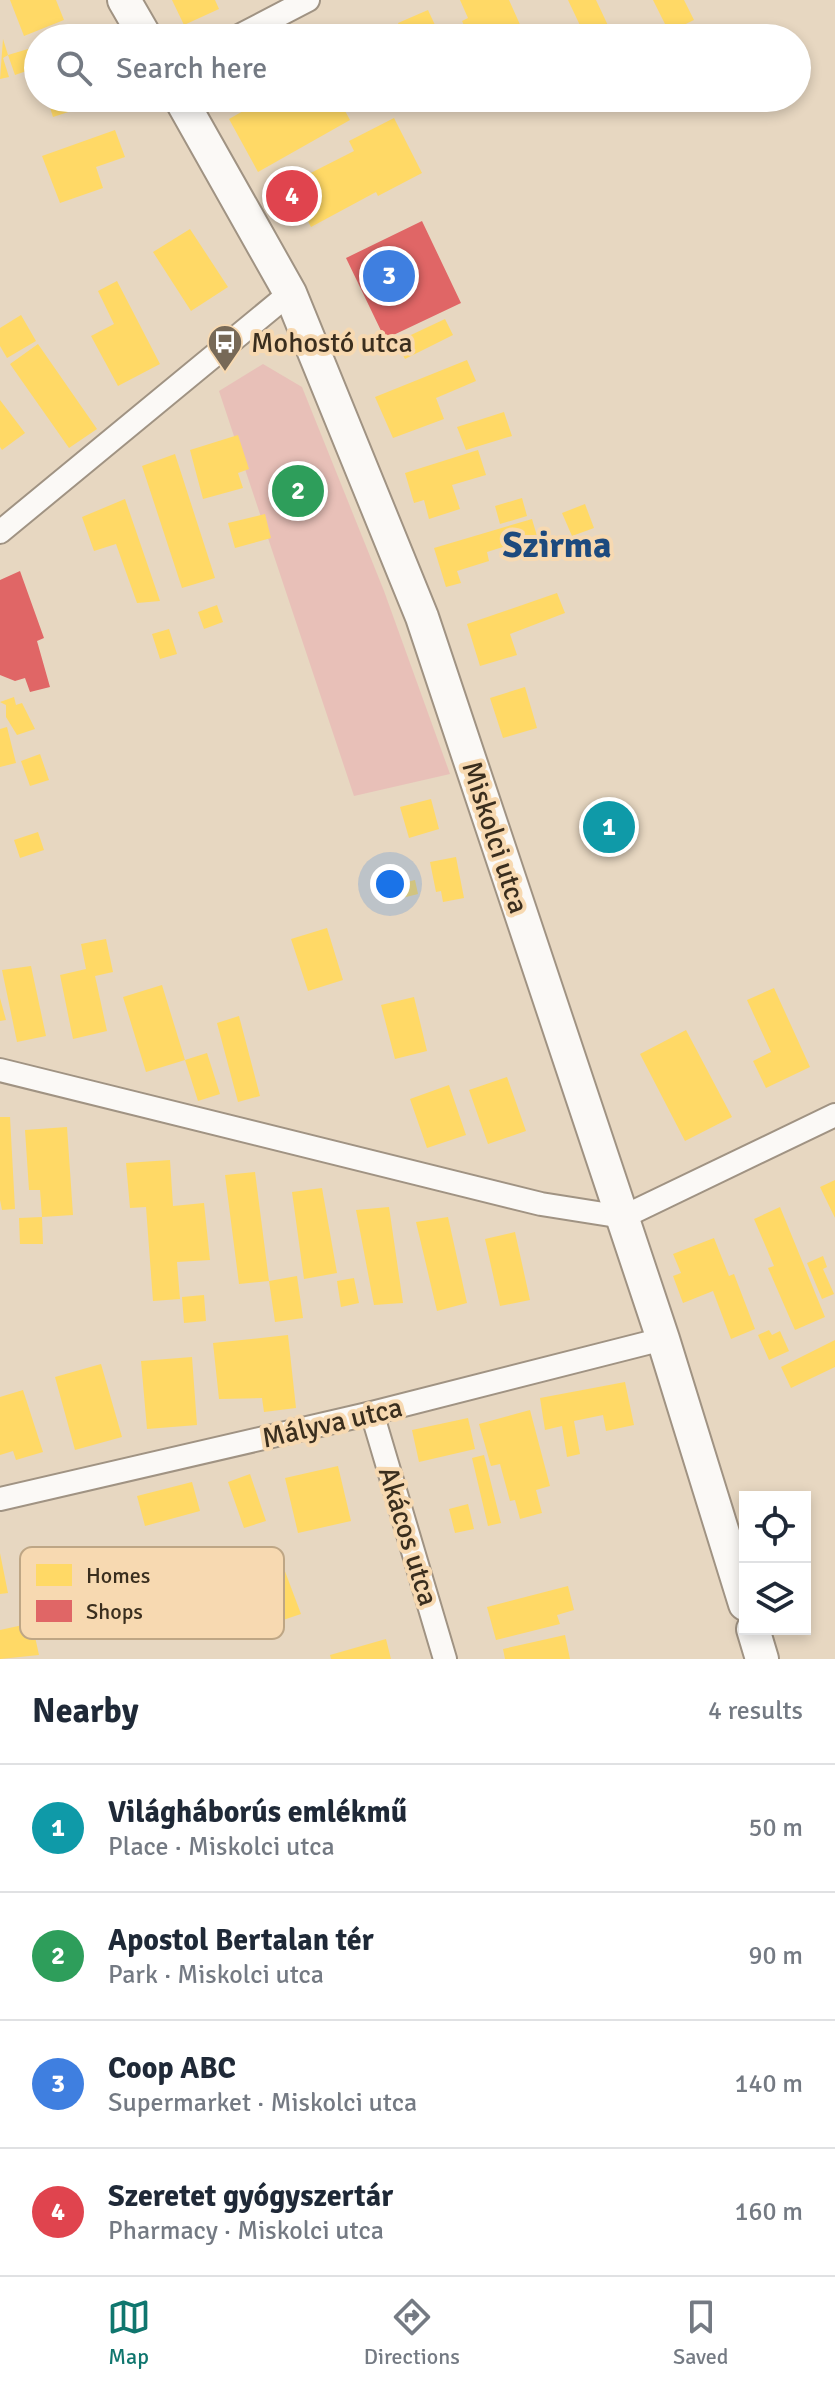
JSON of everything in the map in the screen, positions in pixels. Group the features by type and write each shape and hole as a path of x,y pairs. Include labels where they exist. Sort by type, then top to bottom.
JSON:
{"main road":[{"path":"124,0 138,24"},
{"name":"Miskolci utca","path":"188,112 290,293 422,617 663,1339 739,1585"},
{"path":"755,1635 762,1659"}],"street":[{"path":"262,24 308,0"},
{"path":"0,532 290,293"},
{"path":"0,1070 541,1204 623,1217 835,1115"},
{"name":"Mályva utca","path":"0,1499 372,1413 663,1339"},
{"name":"Akácos utca","path":"372,1413 445,1659"}],"shaded area":[{"path":"263,364 302,387 384,591 450,774 354,796 219,391"}],"building: Homes":[{"path":"10,0 56,0 64,20 54,24 24,24 24,36"},
{"path":"172,0 215,0 219,9 184,24"},
{"path":"460,0 509,0 520,24 463,24 462,21 468,18"},
{"path":"568,0 596,0 607,24 579,24"},
{"path":"653,0 684,0 694,20 686,24 665,24"},
{"path":"428,10 434,24 398,24"},
{"path":"3,39 8,55 3,58 9,77 0,79"},
{"path":"24,50 24,72 15,75 8,55"},
{"path":"51,112 68,112 53,117"},
{"path":"241,112 346,112 350,120 258,172 229,119"},
{"path":"394,118 422,173 378,196 376,192 311,227 289,184 354,151 349,141"},
{"path":"115,130 125,157 96,167 103,188 60,203 42,156"},
{"path":"190,229 228,287 191,311 153,252"},
{"path":"117,281 160,364 118,386 91,336 114,324 98,291"},
{"path":"21,315 36,341 7,358 0,346 0,328"},
{"path":"445,319 453,335 405,359 396,342"},
{"path":"38,344 97,429 69,448 10,364"},
{"path":"467,360 476,381 436,398 444,419 393,438 375,397"},
{"path":"0,400 25,433 2,450 0,447"},
{"path":"504,412 512,436 466,450 457,427"},
{"path":"238,435 249,469 238,473 243,488 203,499 190,450"},
{"path":"478,450 486,475 452,485 460,509 429,519 424,500 414,503 405,473"},
{"path":"175,454 215,578 182,588 142,466"},
{"path":"522,498 527,516 500,524 495,506"},
{"path":"125,499 160,601 137,603 116,544 94,551 82,517"},
{"path":"585,504 594,528 572,536 562,513"},
{"path":"265,514 271,538 235,548 228,523"},
{"path":"532,519 537,536 487,552 489,561 457,571 461,583 446,587 434,548"},
{"path":"557,593 565,613 510,634 517,655 480,666 467,624"},
{"path":"217,605 223,622 204,629 198,612"},
{"path":"169,629 177,654 160,659 152,634"},
{"path":"525,687 537,728 503,738 490,698"},
{"path":"14,697 16,705 22,703 35,729 17,735 6,717 6,705 0,702"},
{"path":"7,727 16,763 0,767 0,729"},
{"path":"40,754 49,780 30,786 21,761"},
{"path":"431,799 439,829 409,838 400,807"},
{"path":"38,832 44,850 20,858 14,840"},
{"path":"456,857 464,898 443,902 441,891 436,892 430,862"},
{"path":"415,880 418,894 398,899 395,885"},
{"path":"327,928 343,980 308,991 291,939"},
{"path":"106,939 113,972 95,976 107,1031 73,1039 60,975 86,969 81,944"},
{"path":"31,966 46,1036 17,1042 2,970"},
{"path":"162,985 185,1060 146,1072 123,997"},
{"path":"774,988 810,1067 766,1088 753,1061 771,1052 747,1000"},
{"path":"414,997 427,1051 395,1059 381,1005"},
{"path":"0,998 6,1020 0,1021"},
{"path":"239,1016 260,1096 238,1102 217,1023"},
{"path":"686,1030 732,1117 685,1141 640,1054"},
{"path":"207,1053 220,1094 198,1101 185,1060"},
{"path":"507,1077 526,1131 488,1144 469,1090"},
{"path":"449,1085 466,1135 427,1148 410,1099"},
{"path":"0,1117 10,1117 15,1209 2,1210 0,1200"},
{"path":"67,1127 73,1215 42,1217 40,1190 29,1190 25,1130"},
{"path":"170,1160 173,1206 204,1203 210,1260 177,1262 180,1299 153,1301 146,1207 130,1208 126,1163"},
{"path":"255,1172 269,1281 239,1284 225,1175"},
{"path":"835,1180 835,1218 820,1187"},
{"path":"322,1188 337,1273 304,1279 292,1192"},
{"path":"389,1207 403,1303 374,1305 356,1210"},
{"path":"780,1207 825,1317 795,1330 768,1268 774,1266 754,1219"},
{"path":"42,1217 43,1244 20,1244 19,1218"},
{"path":"448,1217 467,1303 437,1311 416,1222"},
{"path":"515,1232 530,1300 500,1306 485,1239"},
{"path":"714,1238 729,1276 734,1274 755,1329 731,1339 713,1291 683,1303 673,1276 681,1273 673,1254"},
{"path":"823,1256 827,1267 823,1269 834,1294 822,1299 807,1263"},
{"path":"297,1276 303,1318 275,1322 269,1281"},
{"path":"354,1278 359,1303 341,1307 337,1281"},
{"path":"204,1295 206,1321 184,1323 182,1297"},
{"path":"769,1330 772,1335 780,1331 789,1351 769,1360 758,1335"},
{"path":"288,1335 296,1408 264,1412 262,1398 219,1399 213,1343"},
{"path":"835,1340 835,1367 791,1388 781,1367"},
{"path":"192,1357 197,1425 147,1429 141,1361"},
{"path":"101,1364 122,1437 75,1450 55,1377"},
{"path":"625,1382 634,1425 606,1431 603,1415 574,1421 580,1454 567,1457 562,1426 545,1430 540,1398"},
{"path":"23,1390 43,1452 16,1460 13,1451 0,1455 0,1397"},
{"path":"530,1410 550,1486 536,1490 542,1513 520,1519 515,1500 510,1501 500,1464 491,1466 479,1424"},
{"path":"468,1418 475,1449 419,1462 412,1430"},
{"path":"484,1455 501,1523 488,1526 472,1458"},
{"path":"338,1466 351,1521 298,1533 285,1478"},
{"path":"250,1474 266,1521 244,1528 228,1482"},
{"path":"192,1482 200,1511 145,1526 137,1496"},
{"path":"468,1504 474,1529 455,1533 449,1509"},
{"path":"0,1553 8,1593 0,1594"},
{"path":"284,1569 301,1614 284,1620"},
{"path":"568,1586 574,1610 557,1615 560,1624 496,1640 487,1607"},
{"path":"20,1626 20,1639 36,1639 39,1655 0,1659 0,1630"},
{"path":"565,1635 570,1659 505,1659 503,1649"},
{"path":"386,1639 391,1659 331,1659 330,1655"}],"building: Shops":[{"path":"422,221 461,303 385,339 346,258"},
{"path":"20,571 44,638 37,641 50,687 30,692 25,678 15,681 0,675 0,580"}],"place":[{"name":"Szeretet gyógyszertár","path":"292,196"},
{"name":"Coop ABC","path":"389,276"},
{"name":"Mohostó utca","path":"225,373"},
{"name":"Apostol Bertalan tér","path":"298,491"},
{"name":"Világháborús emlékmű","path":"609,827"}],"district":[{"name":"Szirma","path":"557,544"}]}
